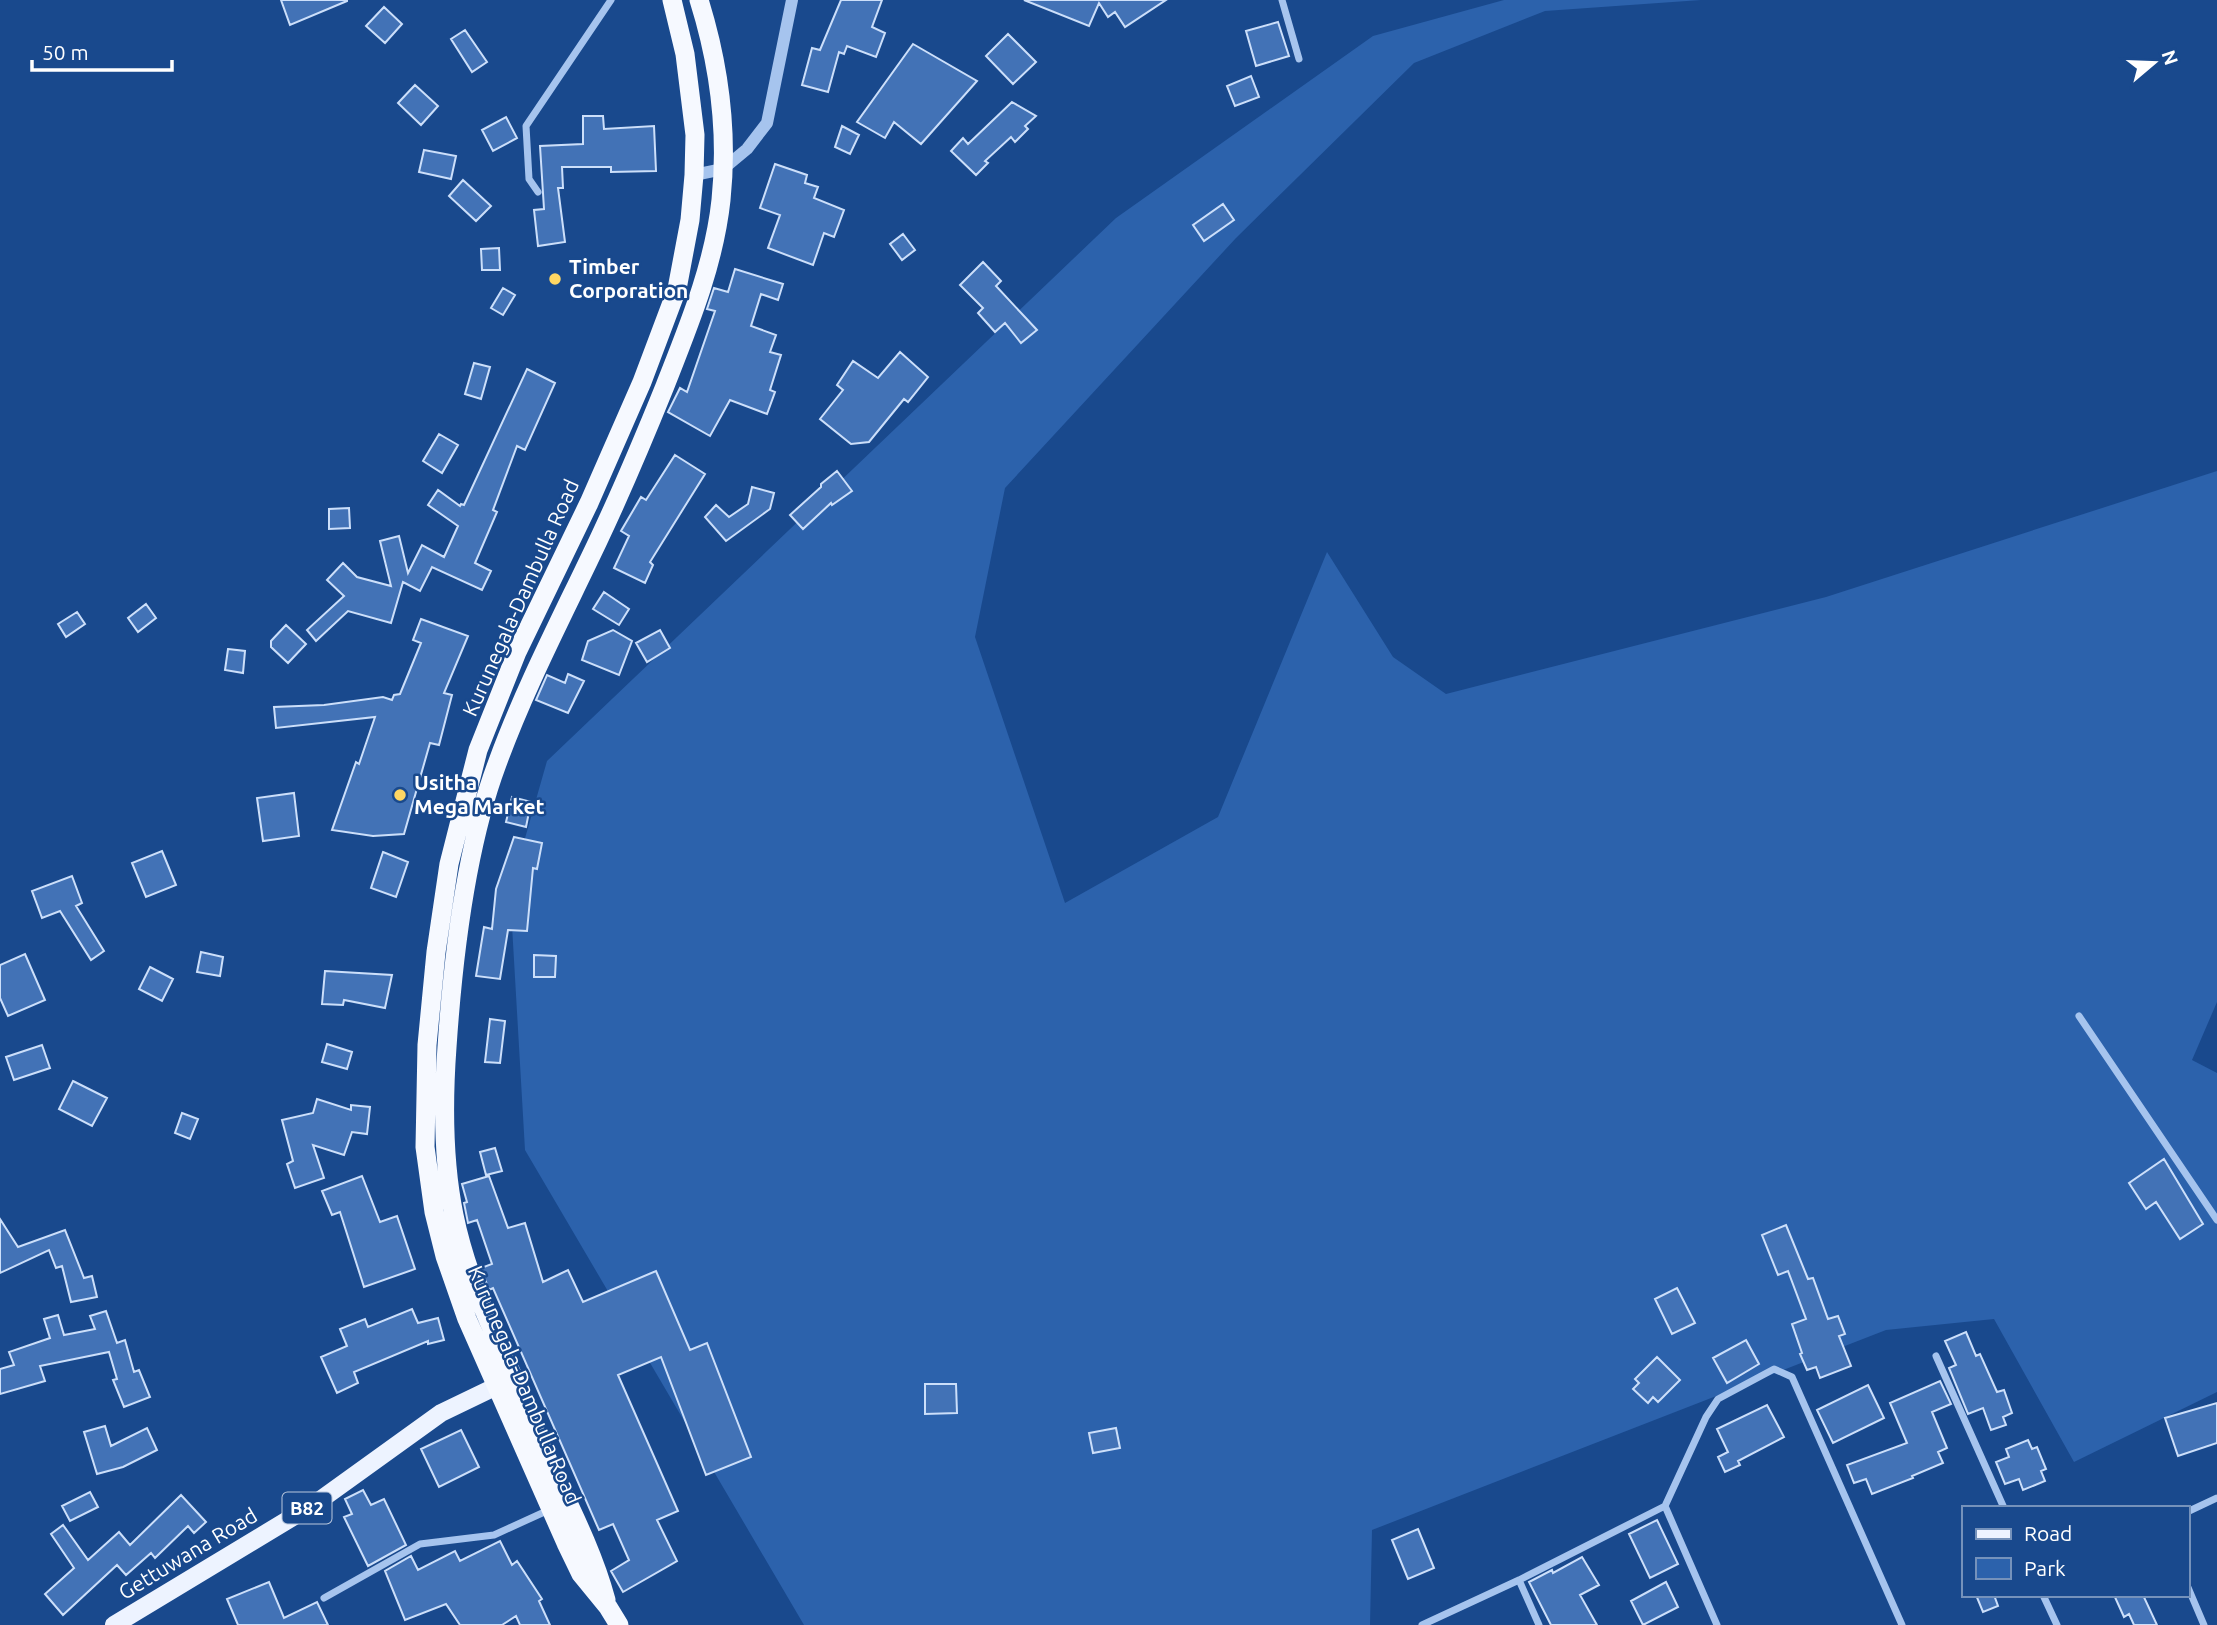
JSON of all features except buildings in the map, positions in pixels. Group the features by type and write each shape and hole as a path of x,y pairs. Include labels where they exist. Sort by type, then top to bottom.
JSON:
{"highway":[{"name":"Kurunegala-Dambulla Road","path":"619,1625 581,1574 467,1319 452,1278 434,1212 425,1147 427,1045 449,864 478,750 517,652 589,503 642,382 677,289 690,220 695,135 685,54 673,0"},
{"name":"Kurunegala-Dambulla Road","path":"608,1608 598,1570 496,1338 464,1252 454,1216 448,1166 447,1047 463,905 478,830 495,768 538,666 641,444 686,335 710,261 723,169 720,95 713,53 698,0"}],"main road":[{"name":"Gettuwana Road","path":"114,1625 316,1503 441,1413 498,1386"}],"street":[{"path":"538,192 529,179 526,126 611,0"},
{"path":"694,174 723,169 747,149 767,123 792,0"},
{"path":"1282,0 1299,59"},
{"path":"2080,1016 2217,1220"},
{"path":"1936,1356 2003,1506"},
{"path":"1422,1625 1519,1580 1665,1506 1706,1416 1718,1399 1774,1369 1792,1377 1902,1625"},
{"path":"2189,1511 2217,1498"},
{"path":"1665,1506 1717,1625"},
{"path":"324,1598 421,1544 494,1535 552,1509"},
{"path":"1519,1580 1539,1625"},
{"path":"2189,1590 2204,1625"},
{"path":"2044,1597 2057,1625"}],"green space":[{"path":"1504,0 1701,0 1545,11 1414,63 1236,238 1005,488 975,637 1065,903 1218,817 1327,552 1393,657 1446,694 1826,597 2217,471 2217,1002 2192,1060 2217,1073 2217,1392 2074,1462 1994,1319 1886,1330 1372,1530 1370,1625 804,1625 525,1150 510,891 547,761 1116,218 1373,36"}],"place":[{"name":"Timber Corporation","path":"555,279"},
{"name":"Usitha Mega Market","path":"400,795"}]}
